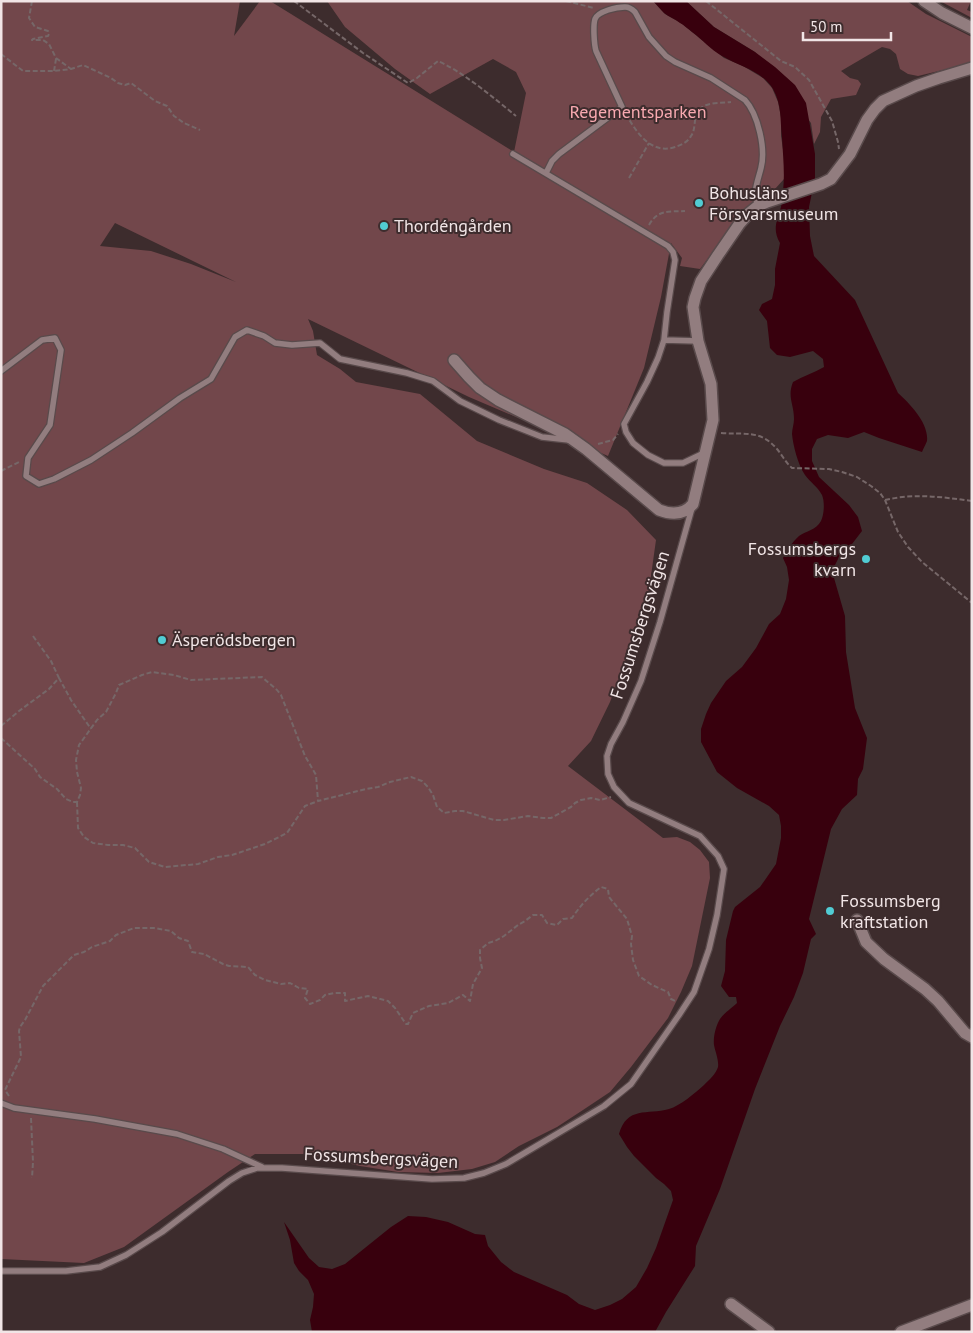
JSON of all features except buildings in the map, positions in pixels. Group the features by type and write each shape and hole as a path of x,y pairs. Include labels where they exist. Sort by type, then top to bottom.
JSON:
{"street":[{"path":"924,1 942,13 972,28"},
{"path":"454,360 480,388 498,400 574,440 659,510 670,514 680,513 689,509 693,504 713,420 711,384 698,341 694,307 701,281 748,214 763,204 831,179 850,154 875,109 884,102 916,86 972,68"},
{"path":"857,920 866,942 884,959 925,989 938,1001 965,1033 972,1037"},
{"path":"731,1304 769,1332"},
{"path":"900,1332 972,1305"}],"lane":[{"path":"546,173 552,161 559,154 622,108 596,51 594,42 595,19 600,13 624,7 635,12 649,37 666,56 675,62 712,78 745,100 754,113 759,132 762,163 756,188 756,202 763,204"},
{"path":"513,154 646,232 668,246 673,252 675,260 664,340 647,382 624,424 626,432 633,443 648,455 664,463 683,463 705,452"},
{"path":"1,371 42,340 55,338 62,350 50,425 28,458 26,476 39,484 54,479 91,460 212,378 235,338 247,330 264,336 275,343 292,345 320,343 340,359 407,373 433,382 460,401 499,420 542,437 574,440"},
{"path":"664,340 698,341"},
{"name":"Fossumsbergsvägen","path":"1,1271 66,1271 100,1267 126,1255 162,1232 229,1181 242,1173 257,1168 282,1168 432,1179 464,1178 484,1173 506,1164 596,1111 631,1084 694,992 711,940 724,869 718,856 700,836 629,804 614,787 608,774 608,756 611,744 641,681 660,622 693,504"},
{"name":"Fossumsbergsvägen","path":"1,1103 14,1108 96,1119 177,1134 223,1149 264,1168"}],"path":[{"path":"32,1 29,18 35,27 48,31 49,34 48,36 32,40 43,40 49,44 56,58 71,69"},
{"path":"294,1 363,53 408,82 417,78 438,61 448,65 478,86 516,116"},
{"path":"566,1 592,7"},
{"path":"706,1 781,61 795,67 810,80 832,121 838,142 839,157 844,162"},
{"path":"1,54 23,71 54,71 83,65 111,78 118,84 125,85 131,83 155,101 167,106 174,116 200,130"},
{"path":"54,71 56,58"},
{"path":"622,108 634,129 649,143 660,149 666,149 679,146 691,137 696,115 702,107 745,100"},
{"path":"629,178 649,143"},
{"path":"646,232 653,218 658,214 685,211"},
{"path":"586,449 590,446 613,440 624,424"},
{"path":"711,431 753,434 766,439 777,449 790,466 842,472 857,477 871,486 885,500 898,532 908,547 922,562 972,603"},
{"path":"1,471 28,458"},
{"path":"885,500 916,495 972,501"},
{"path":"33,636 51,661 71,700 92,729"},
{"path":"318,801 316,775 305,756 281,695 262,677 191,680 152,672 142,675 119,685 106,712 97,720 79,745 76,760 81,788 77,802 78,828 84,837 93,843 136,848 149,862 165,867 198,864 265,844 287,833 305,806 411,777 422,781 428,787 437,807 444,813 463,811 494,820 528,816 551,818 581,800 591,798 600,800 614,796 619,792"},
{"path":"1,726 49,689 59,678"},
{"path":"1,738 35,769 40,777 57,789 66,799 77,802"},
{"path":"12,1099 5,1090 21,1057 18,1031 43,986 74,955 110,942 116,935 134,928 154,928 171,932 179,938 188,941 192,952 204,954 229,966 248,967 265,980 280,984 290,983 299,988 308,989 305,998 310,1004 320,1000 325,995 334,993 345,993 345,1001 368,996 388,1001 406,1024 408,1024 413,1013 430,1006 448,1003 464,995 470,1001 473,984 482,968 480,950 488,943 504,936 534,915 542,915 547,923 557,925 563,919 572,918 593,893 601,887 608,888 609,897 628,918 632,936 633,960 639,976 652,985 668,992 670,999 679,1003"},
{"path":"31,1110 32,1178"}],"green space":[{"name":"Regementsparken","path":"1,1 240,1 234,36 260,1 270,1 514,152 526,93 516,72 493,59 430,94 395,69 345,27 327,1 653,1 665,14 681,23 724,58 743,66 763,78 772,88 778,102 781,117 784,179 765,200 733,225 700,269 680,266 682,258 671,243 661,297 644,368 608,456 469,397 308,319 313,331 317,355 340,369 356,382 420,394 477,441 544,469 587,483 627,510 656,540 649,590 610,702 591,741 568,766 663,838 677,837 690,842 700,850 709,862 710,878 692,966 668,1018 610,1092 557,1127 519,1146 495,1162 472,1169 438,1173 398,1172 360,1166 309,1154 255,1154 124,1247 84,1263 1,1259","holes":["115,223 236,282 151,251 100,246"]},
{"path":"686,1 907,1 926,14 972,37 972,63 918,76 908,74 900,69 896,54 890,49 882,47 841,71 850,78 858,80 861,84 856,95 831,99 821,117 820,132 814,144 811,123 755,52 714,27"},
{"path":"940,1 971,1 967,10 972,12 972,18"}],"shaded area":[{"path":"653,1 686,1 714,27 755,52 795,85 806,103 815,154 815,178 809,207 810,236 814,256 855,300 898,393 918,414 927,434 927,441 922,452 864,432 848,438 828,435 817,439 812,449 812,461 819,477 849,505 858,517 862,531 839,557 832,571 845,616 846,652 855,708 867,738 863,769 858,779 857,795 842,809 831,829 809,919 816,934 811,939 803,973 755,1089 720,1189 696,1246 695,1266 655,1332 312,1332 310,1320 314,1294 308,1280 294,1263 290,1240 284,1222 309,1258 319,1267 332,1269 345,1264 391,1227 408,1216 426,1217 448,1222 475,1234 485,1235 488,1246 501,1262 514,1272 567,1295 579,1304 595,1310 622,1299 636,1287 656,1248 673,1200 671,1191 634,1156 619,1134 627,1119 633,1115 661,1111 678,1105 700,1088 716,1072 718,1064 714,1035 716,1028 722,1017 737,1003 736,997 729,997 721,986 725,971 726,940 733,911 735,907 760,887 776,864 781,838 779,815 769,806 737,788 717,772 701,742 701,729 711,703 726,681 742,667 756,648 769,624 780,614 786,599 789,580 783,558 796,538 819,524 822,518 824,505 822,495 802,471 795,449 792,434 794,414 791,387 793,382 824,367 823,359 813,351 790,357 777,355 770,348 767,321 759,310 762,304 772,299 780,243 776,229 781,207 784,172 780,113 776,95 768,83 757,73 718,53 664,13"}],"place":[{"name":"Bohusläns Försvarsmuseum","path":"699,203"},
{"name":"Thordéngården","path":"384,226"},
{"name":"Fossumsbergs kvarn","path":"866,559"},
{"name":"Äsperödsbergen","path":"162,640"},
{"name":"Fossumsberg kraftstation","path":"830,911"}]}
